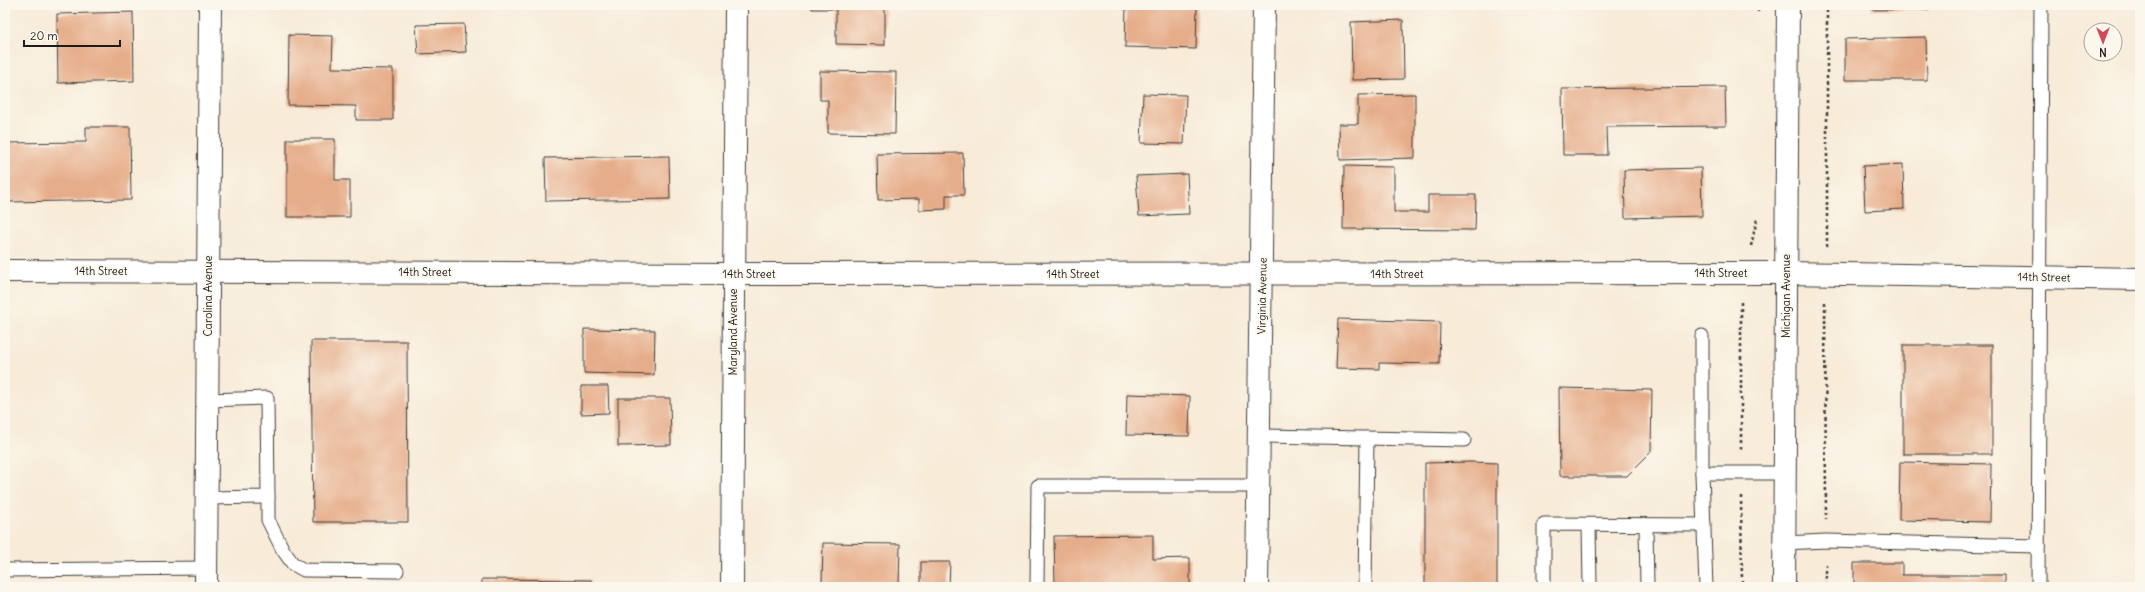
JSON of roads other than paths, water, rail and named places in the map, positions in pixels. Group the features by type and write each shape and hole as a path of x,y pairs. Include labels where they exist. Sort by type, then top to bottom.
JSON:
{"street":[{"name":"Carolina Avenue","path":"206,577 210,5"},
{"name":"Maryland Avenue","path":"732,587 736,5"},
{"name":"Virginia Avenue","path":"1257,587 1262,274 1264,5"},
{"name":"Michigan Avenue","path":"1784,587 1788,5"},
{"name":"14th Street","path":"5,271 208,270 734,274 1786,273 2140,279"}],"lane":[{"path":"2038,587 2041,5"},
{"path":"1702,336 1702,473 1706,587"},
{"path":"207,400 267,398 268,520 283,550 293,564 304,570 397,571"},
{"path":"1260,436 1464,440"},
{"path":"1365,587 1367,438"},
{"path":"1702,473 1784,473"},
{"path":"1037,587 1038,486 1259,486"},
{"path":"207,498 268,497"},
{"path":"1544,587 1544,524 1704,525"},
{"path":"1589,525 1590,587"},
{"path":"1646,525 1647,587"},
{"path":"1784,543 1826,541 2038,546"},
{"path":"5,570 206,577"}]}
